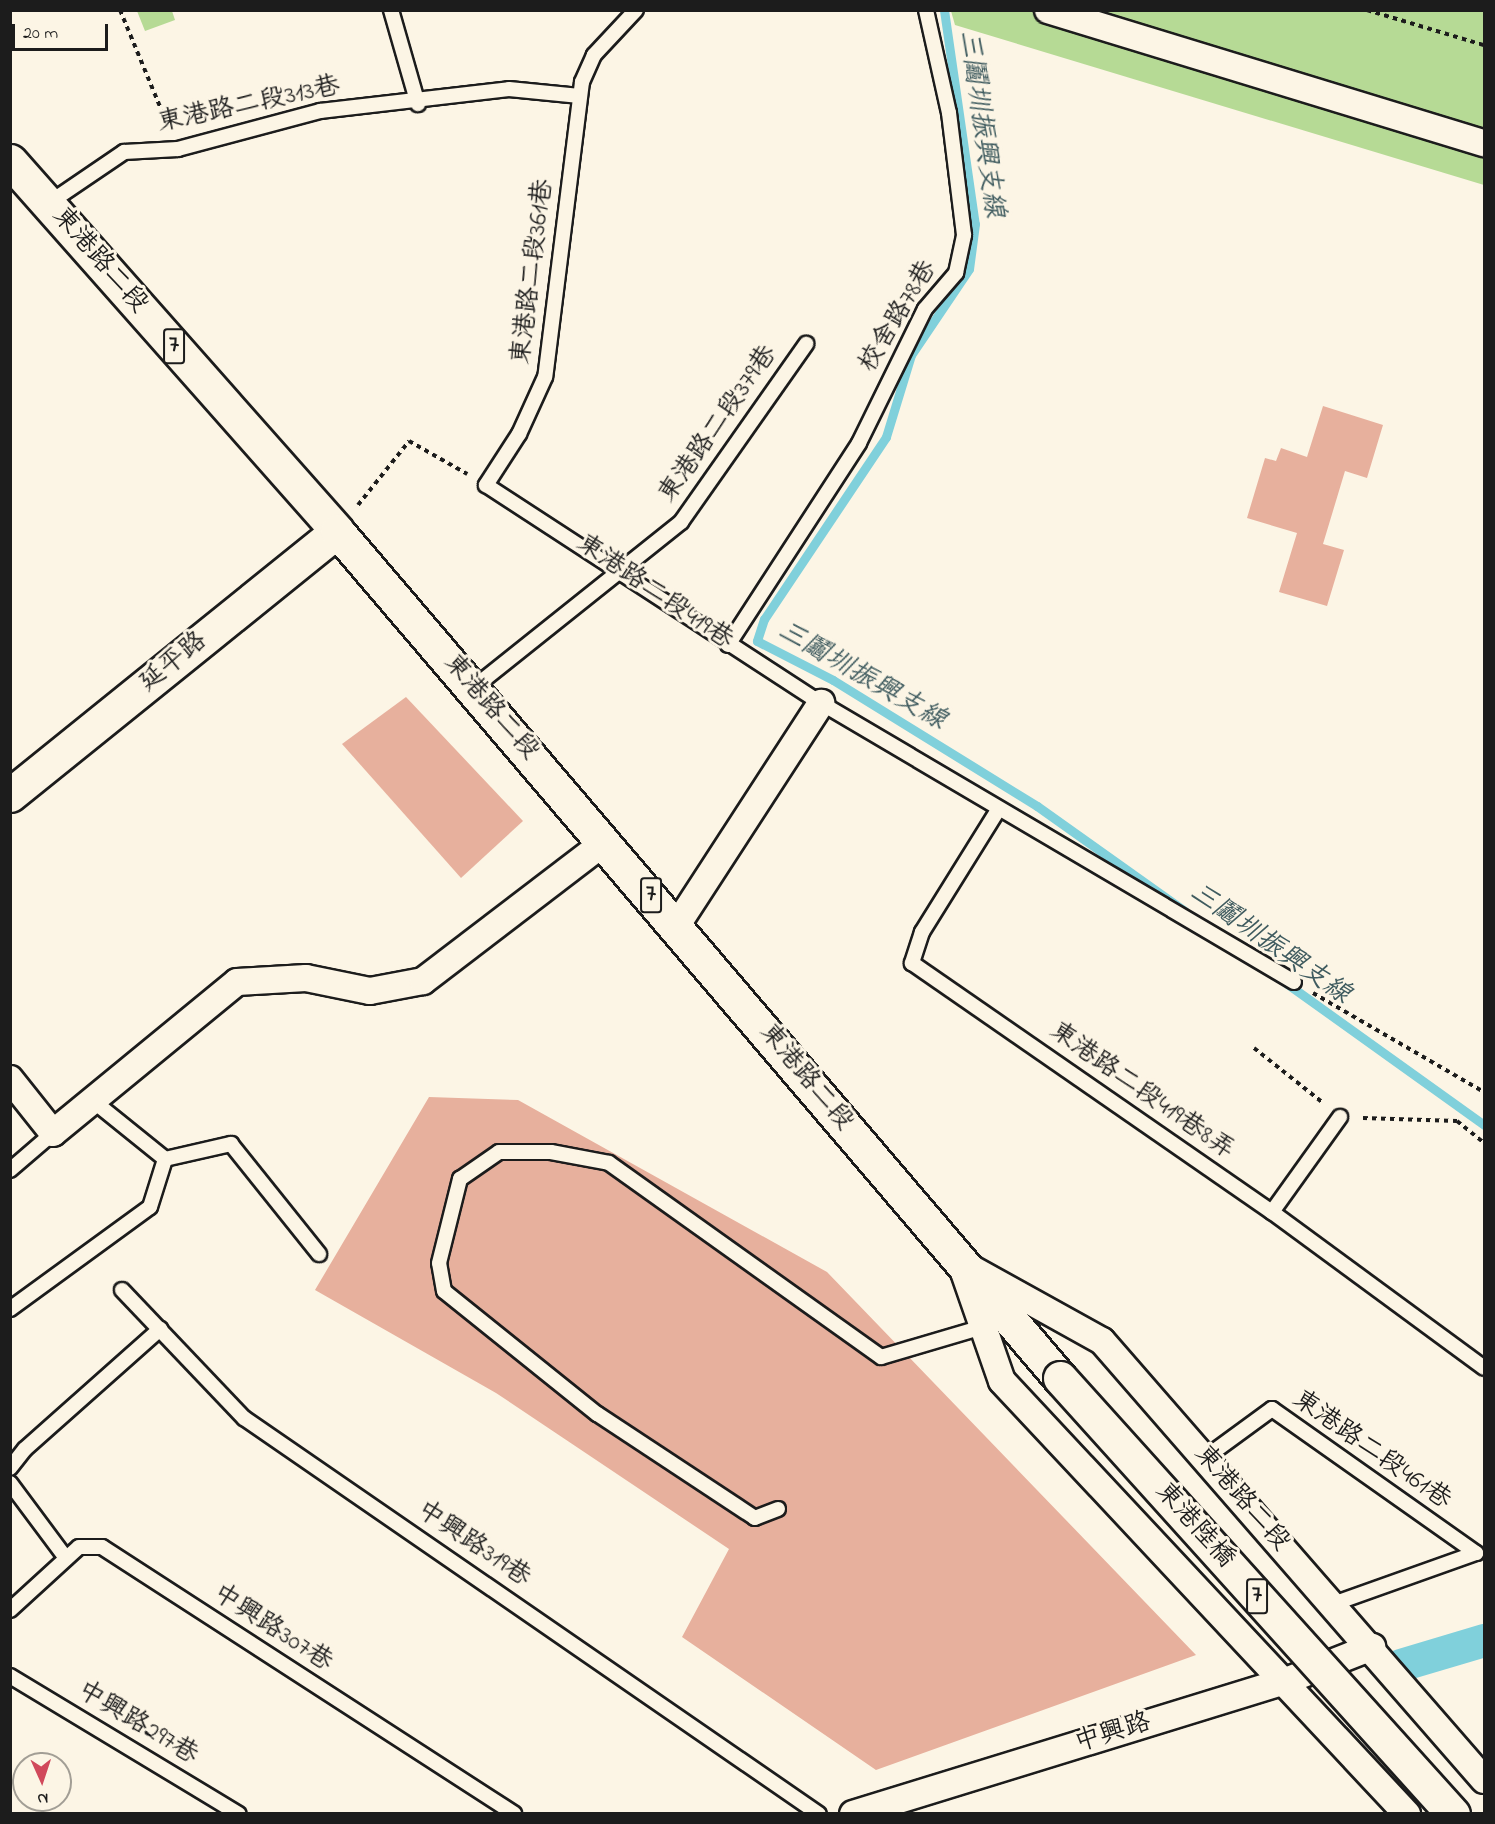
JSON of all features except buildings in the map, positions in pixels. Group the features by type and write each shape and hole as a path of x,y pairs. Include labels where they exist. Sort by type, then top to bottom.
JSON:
{"main road":[{"name":"東港路二段","path":"10,161 337,531 677,925 961,1263"},
{"name":"延平路","path":"10,795 337,531"},
{"name":"東港陸橋","path":"961,1263 1060,1378 1453,1814"}],"street":[{"path":"1048,10 1485,143"},
{"path":"677,925 821,703"},
{"path":"10,1079 53,1133 237,982 306,978 370,991 423,981 605,842"},
{"name":"東港路二段","path":"961,1263 1002,1381 1407,1814"},
{"name":"東港路二段","path":"961,1263 1102,1341 1372,1647 1485,1780"},
{"name":"中興路","path":"853,1814 1283,1682 1372,1647"}],"lane":[{"path":"391,10 418,104"},
{"name":"東港路二段361巷","path":"486,485 519,434 545,377 580,96 594,55 636,10"},
{"name":"校舍路78巷","path":"728,645 859,443 925,309 956,273 964,235 949,113 926,10"},
{"name":"東港路二段313巷","path":"49,203 124,152 178,149 320,111 418,104 509,89 580,96"},
{"name":"東港路二段379巷","path":"472,688 681,522 806,344"},
{"name":"東港路二段419巷","path":"486,485 620,571 728,645 821,703 998,810 1294,982"},
{"name":"東港路二段419巷8弄","path":"998,810 922,932 912,963 1272,1212 1485,1368"},
{"path":"93,1100 165,1159"},
{"path":"1272,1212 1340,1117"},
{"path":"10,1170 53,1133"},
{"path":"165,1159 231,1144 319,1254"},
{"path":"778,1509 756,1518 736,1505 597,1414 444,1291 439,1263 460,1179 499,1152 551,1152 609,1163 881,1357 983,1327"},
{"path":"10,1309 150,1207 165,1159"},
{"name":"中興路319巷","path":"122,1290 244,1418 819,1814"},
{"path":"10,1468 25,1449 160,1329"},
{"name":"東港路二段461巷","path":"1205,1458 1272,1408 1476,1553 1333,1604"},
{"path":"10,1483 66,1558"},
{"name":"中興路307巷","path":"10,1610 79,1547 102,1547 514,1814"},
{"name":"中興路297巷","path":"10,1676 239,1814"}],"path":[{"path":"120,10 178,149"},
{"path":"1367,10 1485,45"},
{"path":"337,531 409,441 486,485"},
{"path":"1294,982 1485,1092"},
{"path":"1254,1048 1340,1117 1457,1121 1485,1143"}],"green space":[{"path":"137,11 172,11 175,20 145,31"},
{"path":"951,11 1484,11 1484,185 955,25"}],"waterway":[{"name":"三鬮圳振興支線","path":"944,10 975,224 969,269 911,355 886,437 764,619 757,641 833,680 1037,806 1185,911"},
{"name":"三鬮圳振興支線","path":"1286,983 1484,1125"},
{"path":"1400,1665 1484,1640"}]}
